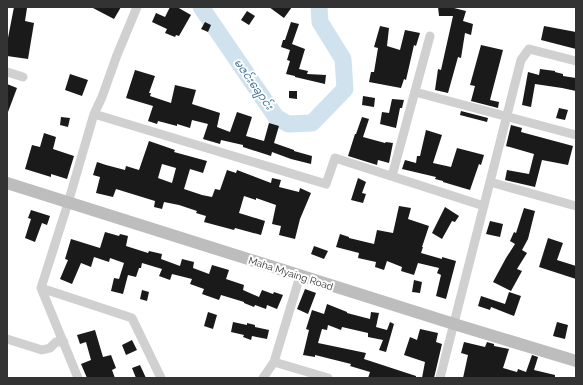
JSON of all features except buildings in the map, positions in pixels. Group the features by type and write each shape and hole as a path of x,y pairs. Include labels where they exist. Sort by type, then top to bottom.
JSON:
{"street":[{"path":"78,378 41,288 94,114 137,7"},
{"path":"392,176 430,36"},
{"path":"440,378 521,60 529,49 576,61"},
{"path":"7,72 23,77"},
{"path":"415,92 576,134"},
{"path":"94,114 326,184 335,158 484,206"},
{"path":"490,182 576,206"},
{"name":"Maha Myaing Road","path":"7,183 300,276 576,361"},
{"path":"263,378 274,362 300,276"},
{"path":"41,288 132,318 161,378"},
{"path":"7,339 42,350 50,348 56,342 64,342"},
{"path":"274,362 328,378"}],"waterway":[{"name":"မဇင်းချောင်း","path":"201,7 276,117 288,124 312,123 345,89 343,59 320,22 319,7"}]}
